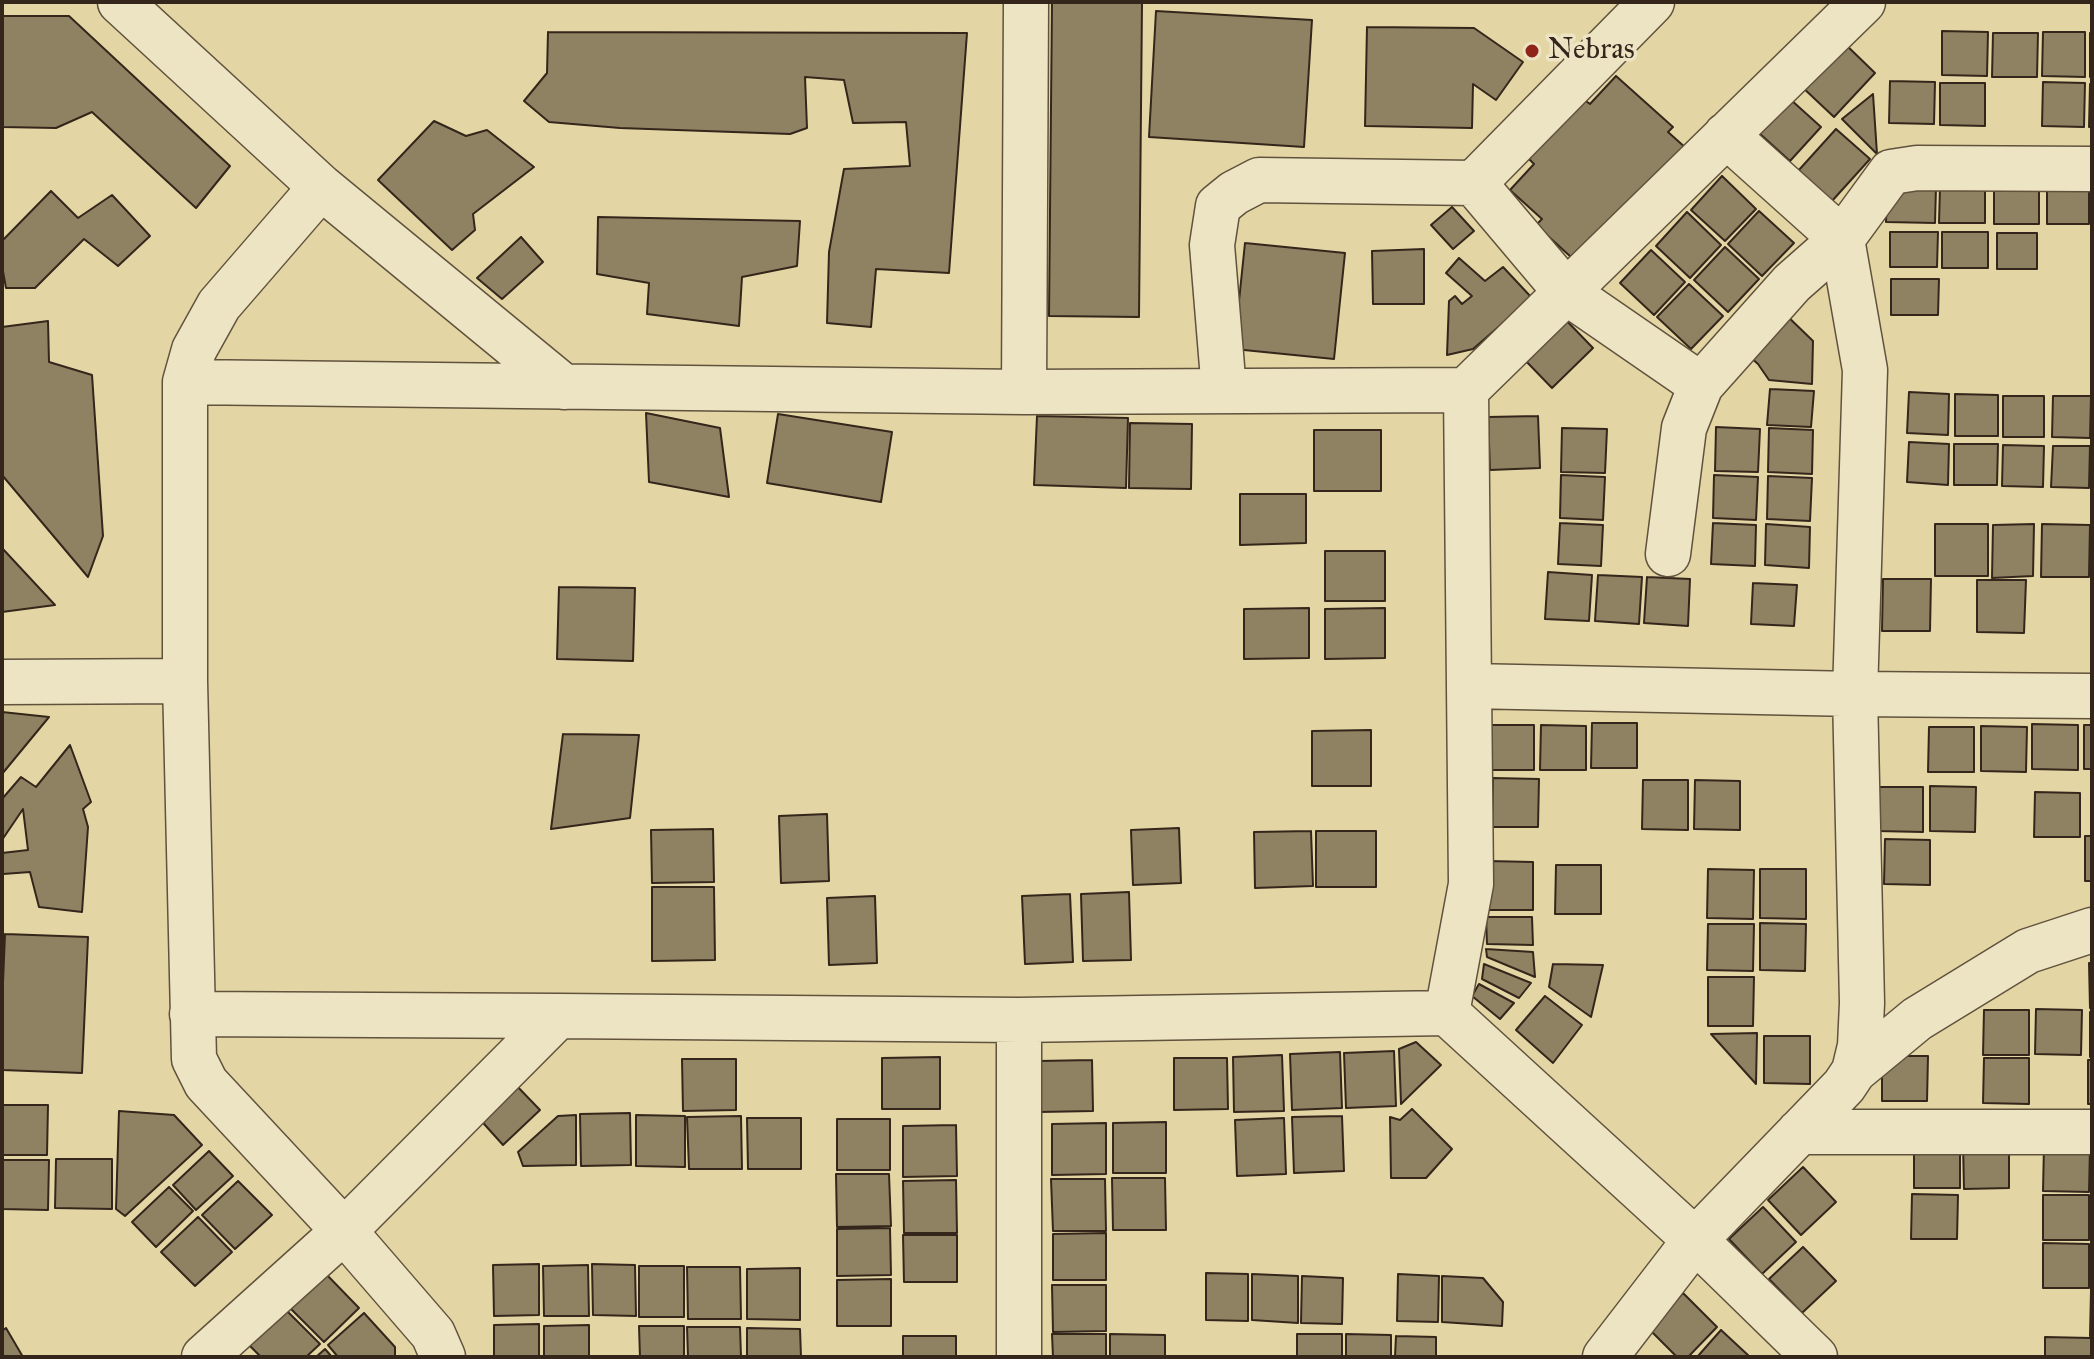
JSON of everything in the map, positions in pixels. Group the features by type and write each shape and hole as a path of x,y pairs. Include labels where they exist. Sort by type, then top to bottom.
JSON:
{"street":[{"path":"120,2 321,187 564,387"},
{"path":"1024,392 1026,2"},
{"path":"1224,391 1212,245 1218,206 1234,193 1259,180 1474,183 1652,2"},
{"path":"185,382 1024,392 1466,390 1863,2"},
{"path":"1726,135 1842,239 1865,370 1855,694 1862,1003 1860,1046 1854,1071"},
{"path":"1668,554 1684,428 1701,385 1792,283 1842,239 1891,172 1917,168 2092,169"},
{"path":"1474,183 1566,292 1701,385"},
{"path":"321,187 219,305 194,350 185,382 185,681 194,1059 206,1083 344,1231 433,1334 443,1357"},
{"path":"1447,1013 1471,884 1466,390"},
{"path":"2,682 185,681"},
{"path":"1469,686 2092,696"},
{"path":"1605,1357 1695,1240 1844,1086 1854,1071 1917,1019 2028,951 2092,930"},
{"path":"192,1014 1019,1020 1447,1013 1695,1240 1815,1357"},
{"path":"204,1357 344,1231 558,1016"},
{"path":"1019,1020 1019,1357"},
{"path":"1799,1132 2092,1132"}],"building":[{"path":"1052,2 1142,3 1139,317 1049,316"},
{"path":"1156,11 1312,20 1304,147 1149,137"},
{"path":"2,16 69,16 230,166 196,208 92,112 56,128 2,127"},
{"path":"1367,27 1474,28 1523,62 1496,100 1473,84 1472,128 1365,126"},
{"path":"1942,31 1988,32 1987,76 1942,75"},
{"path":"548,32 967,33 949,273 876,269 871,327 827,323 829,252 844,169 910,166 906,122 853,123 844,80 805,77 807,128 790,134 620,128 549,122 524,101 547,73"},
{"path":"2043,32 2085,32 2085,77 2042,76"},
{"path":"1993,33 2038,33 2037,77 1992,77"},
{"path":"2092,33 2092,77 2090,77"},
{"path":"1842,41 1875,73 1834,117 1800,85"},
{"path":"1616,76 1673,127 1668,132 1687,149 1572,258 1536,225 1542,219 1510,190 1534,164 1528,158 1583,99 1590,104"},
{"path":"1890,81 1935,82 1934,124 1889,123"},
{"path":"2043,82 2085,83 2084,127 2042,126"},
{"path":"1940,83 1985,83 1985,126 1940,125"},
{"path":"2092,84 2092,127 2089,127"},
{"path":"1873,94 1877,154 1842,119"},
{"path":"1790,99 1821,127 1790,161 1759,133"},
{"path":"434,121 466,136 487,130 534,167 473,214 475,230 452,250 378,180"},
{"path":"1836,129 1870,159 1832,201 1798,171"},
{"path":"1722,176 1756,209 1725,241 1691,210"},
{"path":"1887,186 1936,187 1935,223 1886,222"},
{"path":"1940,187 1985,187 1985,223 1939,223"},
{"path":"1994,188 2039,188 2039,224 1994,224"},
{"path":"2089,188 2089,224 2047,224 2047,189"},
{"path":"51,191 78,218 112,195 150,236 118,266 84,239 35,288 6,288 2,241"},
{"path":"1452,207 1474,231 1453,249 1431,225"},
{"path":"1759,211 1794,243 1762,276 1728,244"},
{"path":"1687,212 1721,245 1690,278 1656,246"},
{"path":"598,217 800,221 797,266 742,277 739,326 647,314 649,283 597,274"},
{"path":"1890,232 1938,232 1937,267 1890,267"},
{"path":"1942,232 1988,232 1988,268 1942,268"},
{"path":"1997,233 2037,233 2037,269 1997,269"},
{"path":"521,237 543,262 502,299 477,278"},
{"path":"1245,243 1345,253 1334,359 1234,349"},
{"path":"1725,247 1759,279 1728,312 1694,280"},
{"path":"1424,249 1424,304 1373,304 1372,251"},
{"path":"1651,250 1685,282 1654,315 1620,283"},
{"path":"1459,258 1485,281 1503,267 1532,298 1473,349 1447,355 1449,301 1455,296 1462,304 1472,296 1446,273"},
{"path":"1891,279 1939,279 1938,315 1891,315"},
{"path":"1689,284 1723,316 1691,349 1657,317"},
{"path":"1781,310 1813,341 1812,384 1769,380 1758,364 1741,349"},
{"path":"1562,316 1593,348 1552,388 1521,356"},
{"path":"48,321 49,362 92,375 103,536 88,577 2,475 2,327"},
{"path":"1770,389 1814,391 1811,427 1767,425"},
{"path":"1909,392 1949,394 1948,435 1907,433"},
{"path":"1955,394 1998,395 1998,436 1955,436"},
{"path":"2003,396 2044,396 2044,437 2003,437"},
{"path":"2053,396 2091,396 2090,438 2052,437"},
{"path":"646,413 720,428 729,497 649,482"},
{"path":"778,414 892,432 881,502 767,483"},
{"path":"1037,416 1128,418 1126,488 1034,485"},
{"path":"1538,416 1540,468 1490,470 1488,417"},
{"path":"1130,423 1192,424 1191,489 1129,488"},
{"path":"1716,427 1760,429 1758,472 1715,471"},
{"path":"1562,428 1607,429 1605,473 1561,472"},
{"path":"1769,428 1813,430 1812,474 1768,472"},
{"path":"1314,430 1381,430 1381,491 1314,491"},
{"path":"1909,442 1949,444 1948,485 1907,482"},
{"path":"1954,444 1998,444 1997,485 1954,485"},
{"path":"2003,445 2044,446 2043,487 2002,486"},
{"path":"2053,446 2090,446 2089,488 2051,487"},
{"path":"1561,475 1605,477 1603,520 1560,518"},
{"path":"1714,475 1758,477 1756,520 1713,518"},
{"path":"1768,476 1812,478 1810,521 1767,519"},
{"path":"1240,494 1306,494 1306,543 1240,545"},
{"path":"1560,523 1603,525 1601,566 1558,564"},
{"path":"1713,523 1756,525 1755,566 1711,564"},
{"path":"1766,524 1810,527 1809,568 1765,565"},
{"path":"1935,524 1988,524 1988,576 1935,576"},
{"path":"2034,524 2033,576 1992,578 1993,525"},
{"path":"2042,524 2090,525 2089,577 2041,577"},
{"path":"2,548 55,605 2,612"},
{"path":"1325,551 1385,551 1385,601 1325,601"},
{"path":"1548,572 1592,575 1589,621 1545,619"},
{"path":"1598,575 1642,577 1639,624 1595,621"},
{"path":"1647,577 1690,579 1688,626 1644,623"},
{"path":"1883,579 1931,579 1930,631 1882,631"},
{"path":"1977,580 2026,580 2024,633 1977,632"},
{"path":"1753,583 1797,585 1794,626 1751,624"},
{"path":"559,587 635,588 633,661 557,659"},
{"path":"1309,608 1309,658 1244,659 1244,609"},
{"path":"1385,608 1385,658 1325,659 1325,609"},
{"path":"2,712 49,717 2,774"},
{"path":"1592,723 1637,723 1637,768 1591,768"},
{"path":"2032,724 2078,725 2078,770 2032,769"},
{"path":"1488,725 1534,725 1534,770 1488,770"},
{"path":"1541,725 1586,726 1586,770 1540,770"},
{"path":"2084,725 2092,725 2092,769 2084,769"},
{"path":"1981,726 2027,727 2026,772 1981,771"},
{"path":"1929,727 1974,727 1974,772 1928,772"},
{"path":"1371,730 1371,786 1312,786 1312,731"},
{"path":"563,734 639,735 630,818 551,829"},
{"path":"70,745 91,802 83,809 88,827 82,912 39,907 30,872 3,874 2,863 2,853 28,850 23,809 2,840 2,799 21,777 36,787"},
{"path":"1493,778 1539,779 1538,827 1492,827"},
{"path":"1643,780 1688,780 1688,830 1642,829"},
{"path":"1695,780 1740,781 1740,830 1694,829"},
{"path":"1930,786 1976,787 1975,832 1930,831"},
{"path":"1878,787 1923,787 1923,832 1877,831"},
{"path":"2035,792 2080,793 2080,837 2034,837"},
{"path":"827,814 829,881 781,883 779,816"},
{"path":"1179,828 1181,883 1133,885 1131,830"},
{"path":"713,829 714,882 652,883 651,830"},
{"path":"1311,831 1313,886 1255,888 1254,832"},
{"path":"1316,831 1376,831 1376,887 1316,887"},
{"path":"2085,836 2092,836 2092,881 2085,881"},
{"path":"1885,839 1930,840 1930,885 1884,884"},
{"path":"1488,861 1533,862 1533,910 1487,910"},
{"path":"1556,865 1601,865 1601,914 1555,914"},
{"path":"1708,869 1754,870 1753,919 1707,918"},
{"path":"1760,869 1806,869 1806,919 1760,918"},
{"path":"652,887 714,887 715,960 652,961"},
{"path":"1129,892 1131,960 1083,961 1081,894"},
{"path":"1070,894 1073,962 1025,964 1022,896"},
{"path":"875,896 877,963 829,965 827,898"},
{"path":"1486,917 1532,917 1533,945 1487,944"},
{"path":"1760,923 1806,924 1805,971 1760,970"},
{"path":"1708,924 1754,924 1753,971 1707,970"},
{"path":"5,934 88,937 82,1073 2,1070"},
{"path":"1486,949 1533,952 1535,977 1487,957"},
{"path":"2089,963 2092,963 2092,1008 2090,1008"},
{"path":"1484,964 1531,983 1519,998 1482,979"},
{"path":"1553,964 1603,965 1591,1017 1549,987"},
{"path":"1708,977 1754,977 1753,1026 1708,1026"},
{"path":"1479,984 1514,1003 1500,1019 1472,996"},
{"path":"1545,996 1582,1025 1553,1063 1516,1030"},
{"path":"2036,1009 2082,1010 2081,1055 2035,1054"},
{"path":"1984,1010 2029,1010 2029,1055 1983,1055"},
{"path":"2092,1012 2092,1057 2090,1057"},
{"path":"1757,1033 1756,1084 1711,1034"},
{"path":"1764,1036 1810,1036 1810,1084 1764,1083"},
{"path":"1416,1042 1441,1065 1401,1104 1399,1049"},
{"path":"1394,1051 1396,1106 1346,1108 1344,1053"},
{"path":"1340,1052 1342,1108 1292,1110 1290,1054"},
{"path":"1282,1055 1284,1111 1234,1112 1233,1057"},
{"path":"1882,1056 1928,1056 1927,1101 1882,1101"},
{"path":"940,1057 940,1109 882,1109 882,1058"},
{"path":"1174,1058 1227,1058 1228,1109 1174,1110"},
{"path":"1984,1058 2029,1058 2029,1104 1983,1103"},
{"path":"682,1059 736,1059 736,1110 683,1111"},
{"path":"1092,1060 1093,1111 1039,1112 1039,1061"},
{"path":"2088,1060 2092,1060 2092,1104 2088,1104"},
{"path":"512,1081 540,1110 503,1145 476,1115"},
{"path":"2,1105 48,1105 47,1155 2,1155"},
{"path":"1412,1109 1452,1149 1426,1178 1391,1178 1390,1117 1400,1120"},
{"path":"119,1111 174,1115 202,1145 125,1216 116,1209"},
{"path":"630,1113 631,1165 581,1166 580,1114"},
{"path":"576,1115 576,1165 523,1166 518,1152 558,1116"},
{"path":"636,1115 685,1116 685,1167 636,1166"},
{"path":"741,1116 742,1169 689,1169 687,1117"},
{"path":"1342,1116 1344,1171 1294,1173 1292,1117"},
{"path":"747,1118 801,1118 801,1169 748,1169"},
{"path":"1284,1118 1286,1174 1237,1176 1235,1120"},
{"path":"837,1119 890,1119 890,1170 837,1170"},
{"path":"1166,1122 1166,1173 1113,1173 1113,1123"},
{"path":"1106,1123 1106,1174 1052,1175 1052,1124"},
{"path":"956,1125 957,1176 903,1177 903,1126"},
{"path":"1914,1143 1960,1143 1960,1188 1914,1188"},
{"path":"1963,1144 2009,1144 2009,1188 1964,1189"},
{"path":"2044,1146 2090,1147 2089,1192 2043,1191"},
{"path":"209,1151 233,1176 196,1210 173,1185"},
{"path":"56,1159 112,1159 112,1209 55,1208"},
{"path":"2,1160 49,1160 48,1210 2,1209"},
{"path":"1803,1167 1836,1202 1801,1235 1768,1200"},
{"path":"836,1174 889,1174 891,1226 837,1227"},
{"path":"1112,1178 1165,1178 1166,1230 1113,1230"},
{"path":"1051,1179 1105,1179 1106,1231 1053,1231"},
{"path":"956,1180 957,1233 904,1233 903,1181"},
{"path":"238,1181 272,1215 235,1249 202,1215"},
{"path":"169,1187 193,1211 156,1247 132,1222"},
{"path":"1912,1194 1958,1195 1957,1239 1911,1239"},
{"path":"2043,1195 2089,1195 2089,1240 2043,1240"},
{"path":"1763,1207 1796,1242 1762,1274 1729,1239"},
{"path":"198,1217 232,1252 195,1286 161,1252"},
{"path":"890,1228 891,1275 837,1276 837,1229"},
{"path":"1106,1233 1106,1280 1053,1280 1053,1234"},
{"path":"903,1235 957,1235 957,1282 904,1282"},
{"path":"2043,1243 2089,1244 2089,1288 2043,1288"},
{"path":"1803,1247 1836,1281 1802,1313 1769,1279"},
{"path":"539,1264 539,1315 494,1316 493,1265"},
{"path":"592,1264 635,1265 636,1316 593,1315"},
{"path":"588,1265 589,1316 544,1316 543,1266"},
{"path":"639,1266 684,1266 684,1317 639,1317"},
{"path":"687,1267 740,1267 741,1319 688,1319"},
{"path":"800,1268 800,1320 747,1319 747,1269"},
{"path":"1206,1273 1248,1274 1248,1321 1206,1320"},
{"path":"326,1274 359,1308 324,1342 290,1308"},
{"path":"1252,1274 1298,1276 1298,1323 1252,1320"},
{"path":"1398,1274 1439,1276 1438,1322 1397,1321"},
{"path":"1302,1276 1343,1278 1342,1324 1301,1323"},
{"path":"1442,1276 1483,1278 1503,1302 1502,1326 1442,1322"},
{"path":"891,1279 891,1326 837,1326 837,1280"},
{"path":"1052,1285 1106,1285 1106,1331 1053,1332"},
{"path":"2091,1291 2092,1336 2090,1336"},
{"path":"1683,1293 1717,1327 1688,1357 1677,1357 1649,1329"},
{"path":"286,1310 320,1344 306,1357 261,1357 249,1345"},
{"path":"364,1313 395,1347 395,1357 338,1357 328,1345"},
{"path":"539,1324 539,1357 494,1357 494,1325"},
{"path":"589,1325 589,1357 544,1357 544,1326"},
{"path":"639,1326 684,1326 684,1357 640,1357"},
{"path":"687,1327 740,1327 741,1357 688,1357"},
{"path":"6,1328 23,1357 2,1357 2,1331"},
{"path":"747,1328 800,1329 801,1357 747,1357"},
{"path":"1721,1330 1750,1357 1699,1357"},
{"path":"1052,1334 1106,1334 1106,1357 1053,1357"},
{"path":"1110,1334 1165,1335 1165,1357 1110,1357"},
{"path":"1297,1334 1342,1334 1342,1357 1297,1357"},
{"path":"1346,1334 1391,1335 1391,1357 1346,1357"},
{"path":"903,1336 956,1336 956,1357 903,1357"},
{"path":"1396,1336 1436,1337 1436,1357 1395,1357"},
{"path":"2045,1337 2091,1338 2091,1357 2045,1357"},
{"path":"325,1349 332,1357 316,1357"}],"place":[{"name":"Nebras","path":"1532,51"}]}
